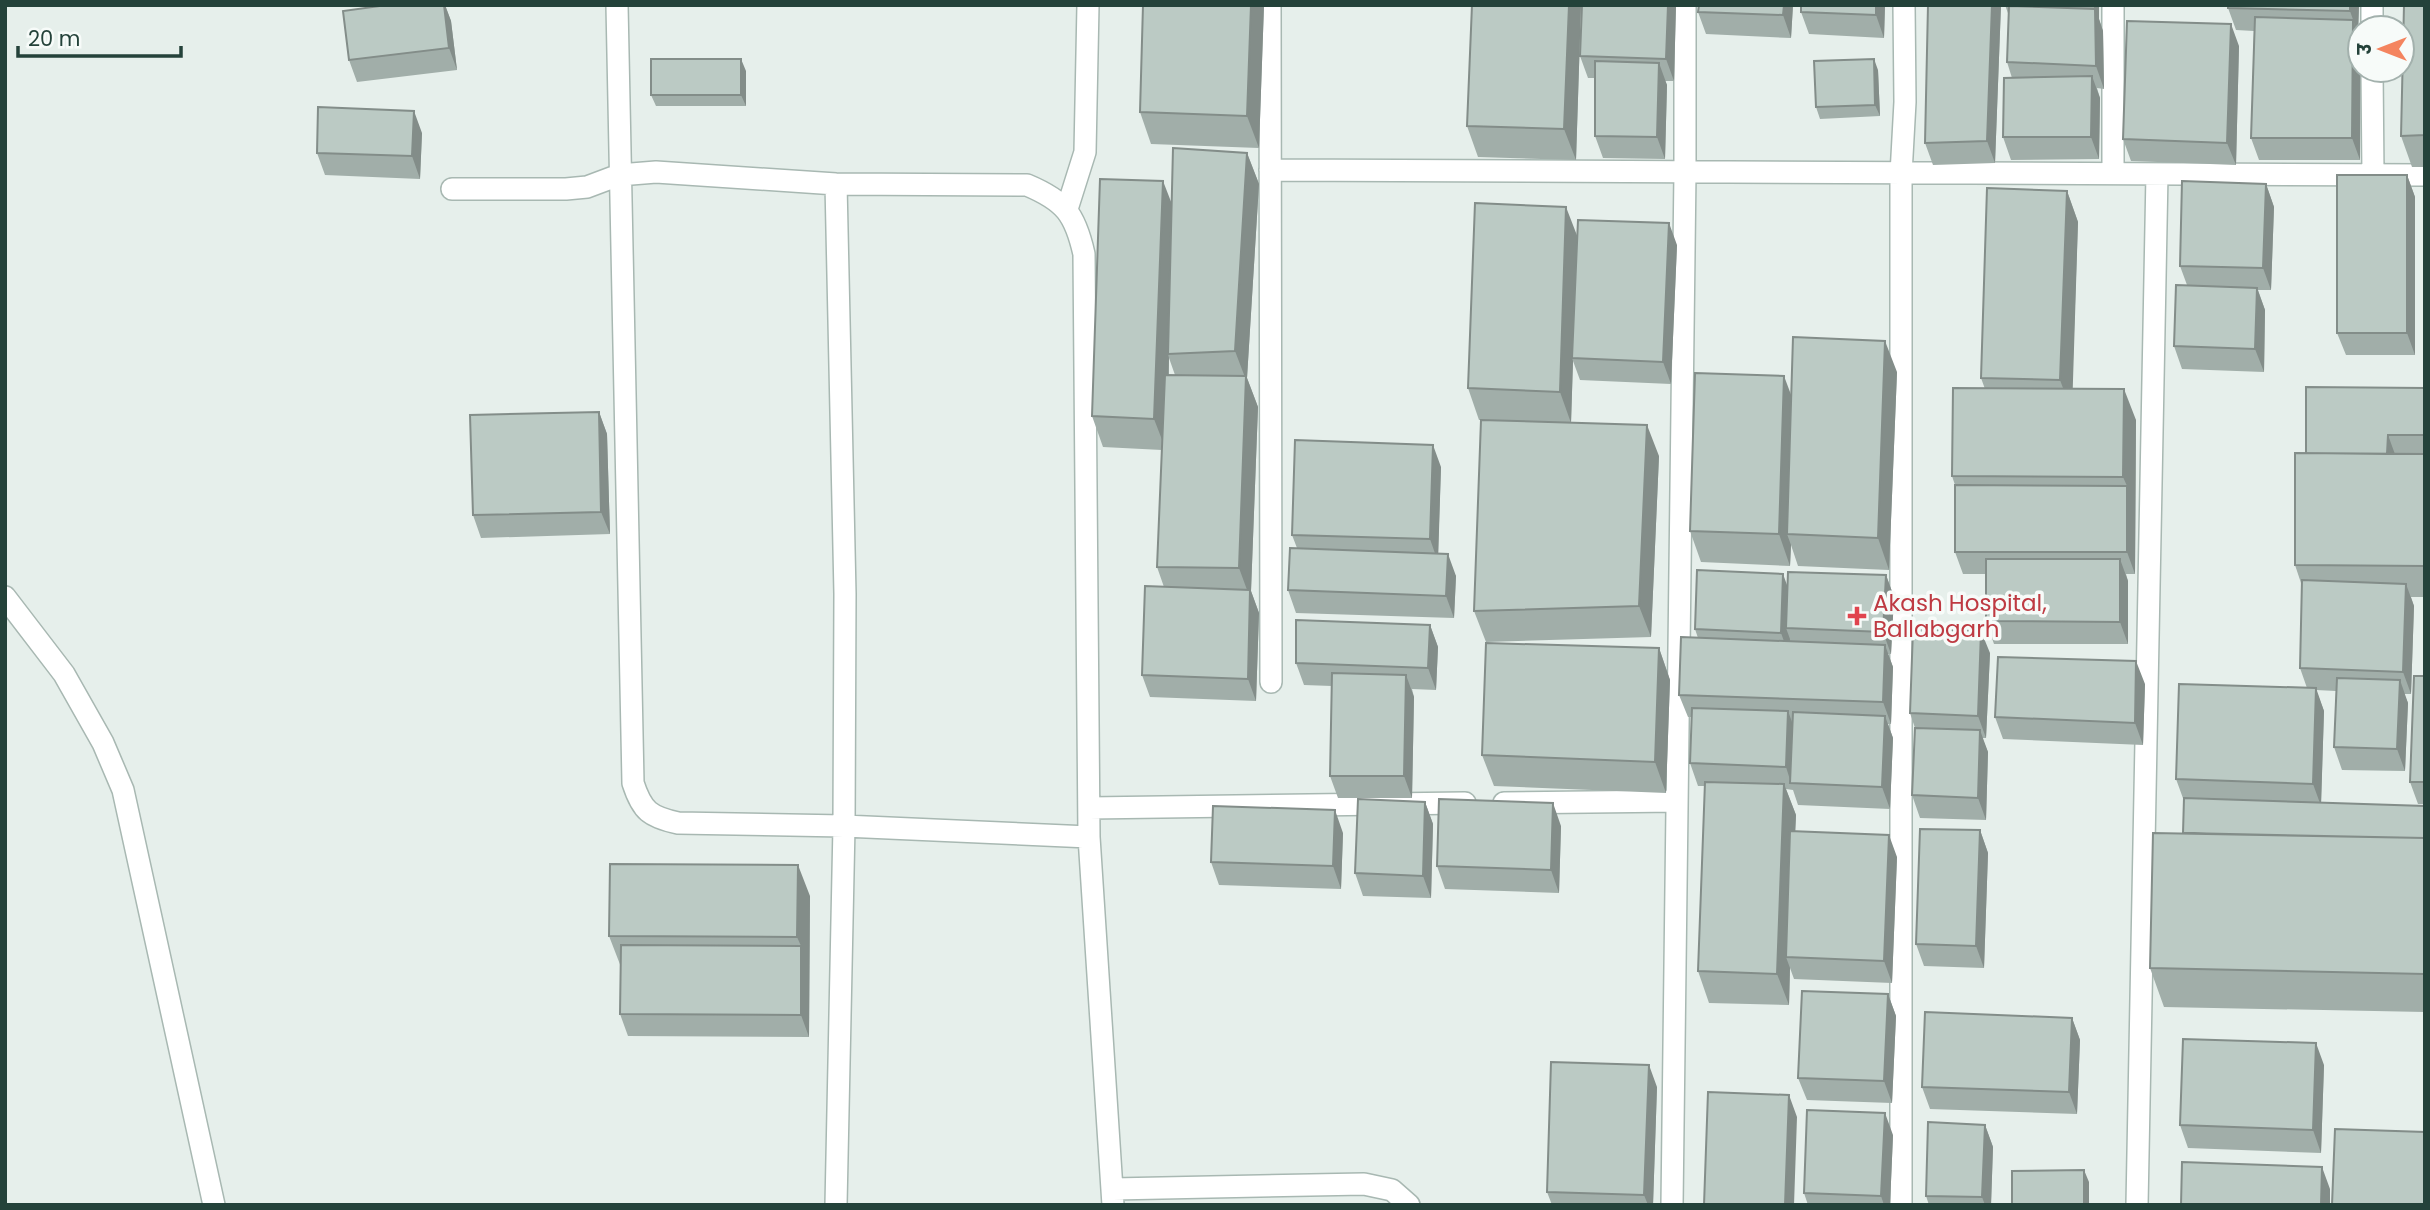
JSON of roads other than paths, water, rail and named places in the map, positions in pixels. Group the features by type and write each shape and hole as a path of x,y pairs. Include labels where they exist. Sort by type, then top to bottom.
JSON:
{"street":[{"path":"617,5 633,783 638,801 649,814 678,823 844,825 1089,837"},
{"path":"1068,209 1086,152 1088,5"},
{"path":"1270,5 1271,682"},
{"path":"1672,1205 1685,5"},
{"path":"1901,1205 1901,174 1905,102 1904,5"},
{"path":"2112,5 2113,173"},
{"path":"2372,84 2374,175"},
{"path":"1270,170 2425,175"},
{"path":"452,189 566,189 587,187 620,175 666,172 836,184 1027,185 1050,195 1068,209 1078,229 1084,254 1089,837 1113,1197 1364,1184 1392,1190 1409,1205"},
{"path":"2137,1205 2157,174"},
{"path":"836,184 845,594 844,825 836,1205"},
{"path":"5,597 64,674 103,743 123,790 214,1205"},
{"path":"1089,808 1677,801"}],"place":[{"name":"Akash Hospital, Ballabgarh","path":"1857,616"}]}
